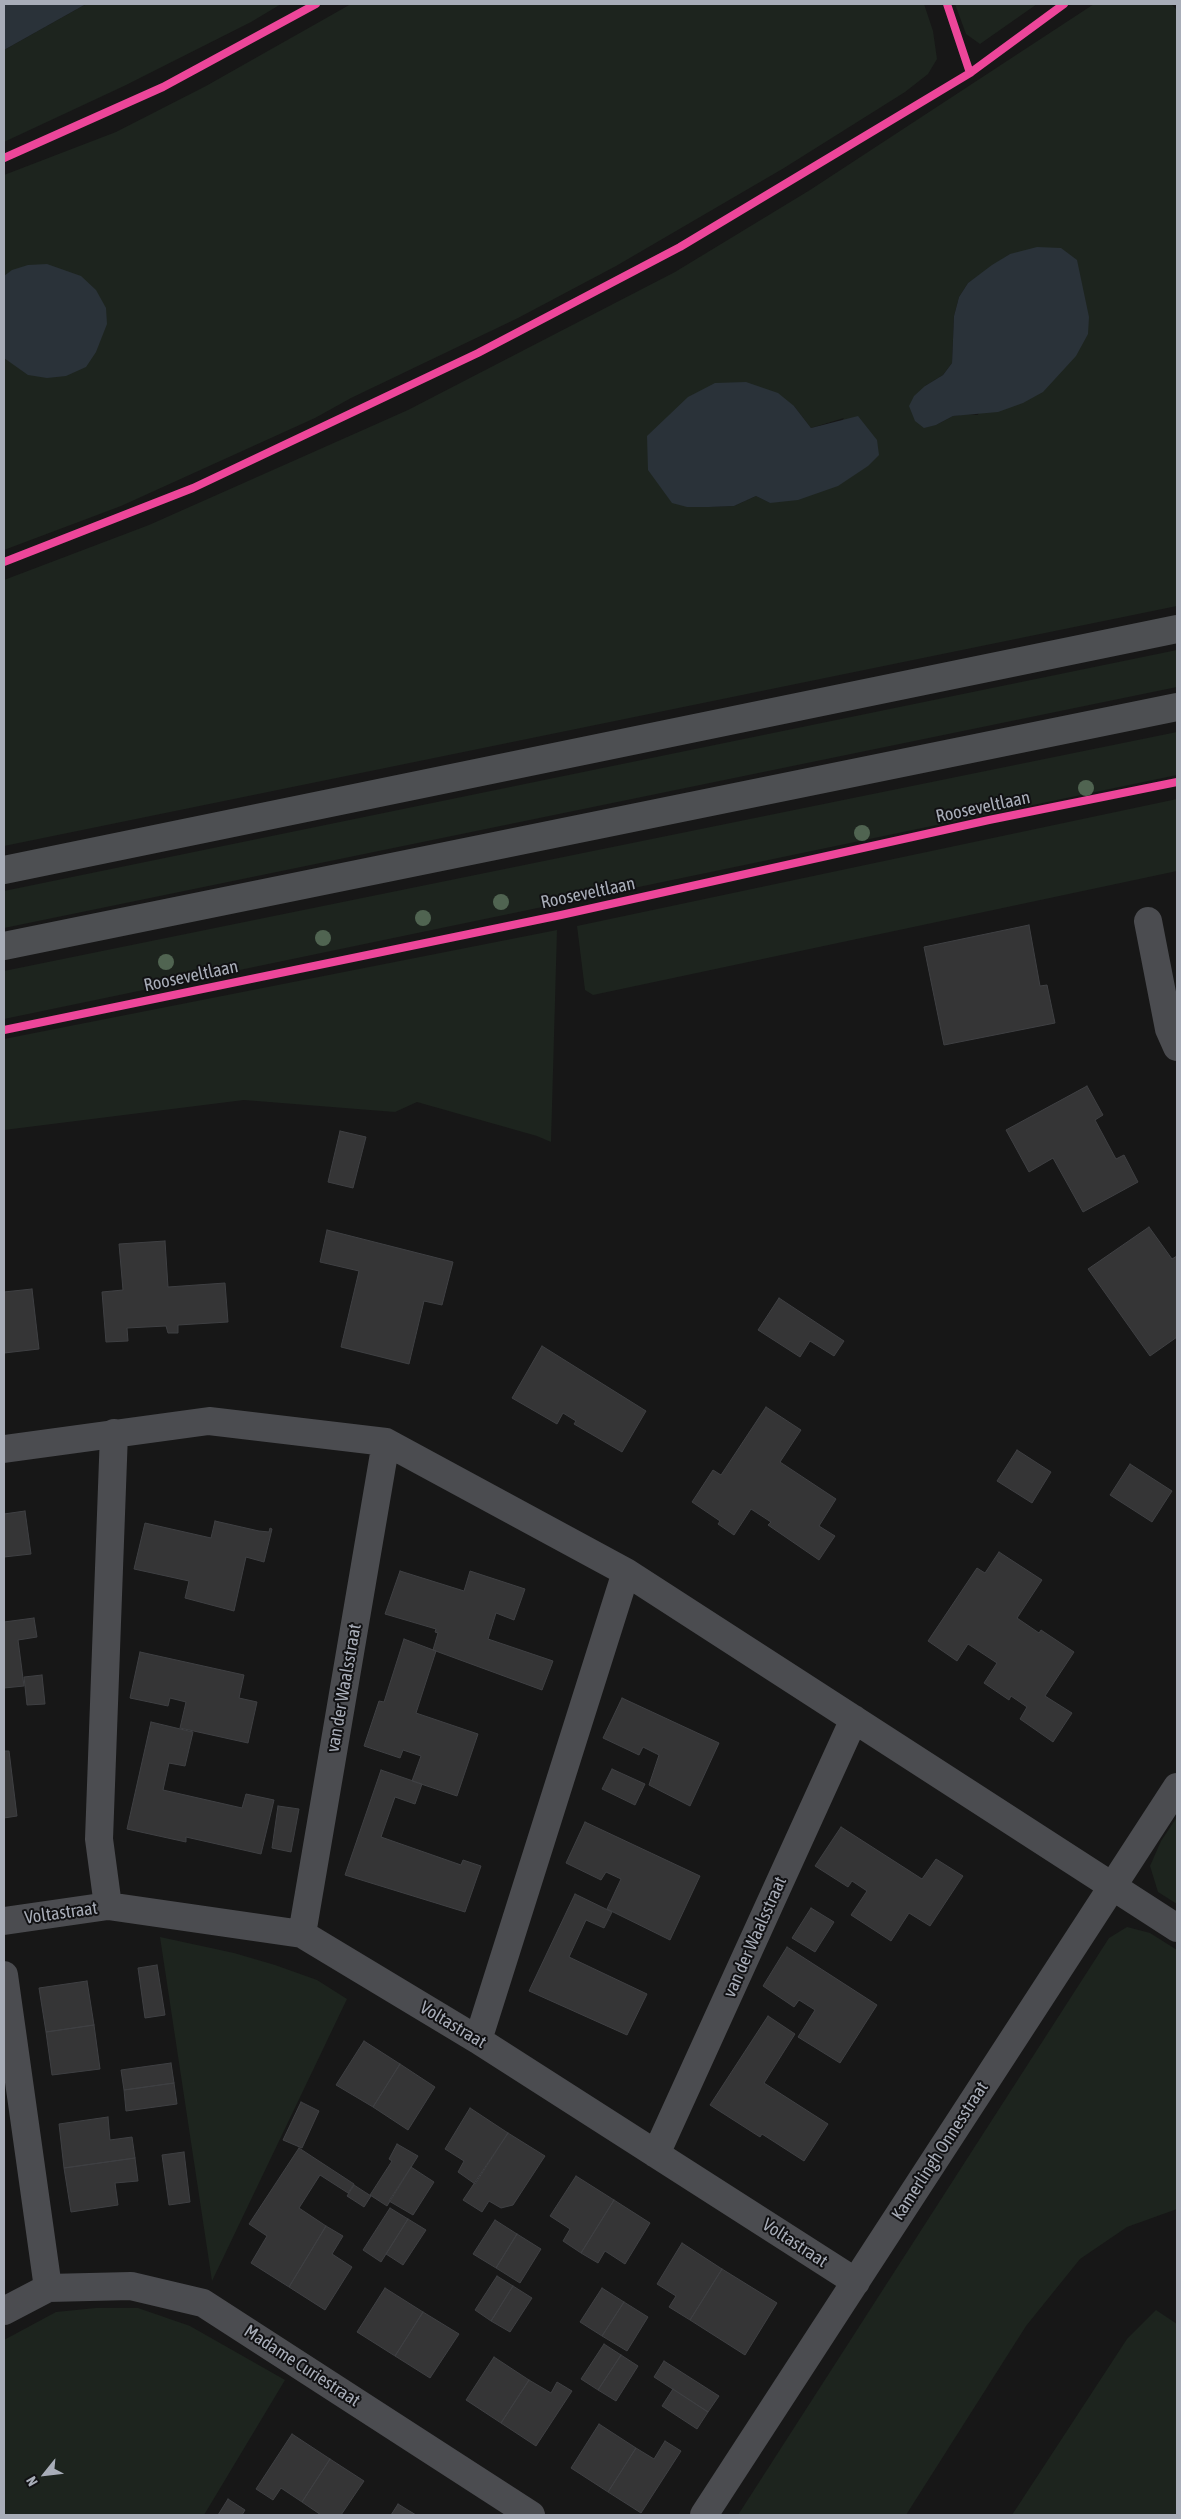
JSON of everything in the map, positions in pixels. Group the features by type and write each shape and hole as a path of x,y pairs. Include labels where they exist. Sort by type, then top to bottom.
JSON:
{"main road":[{"path":"4,870 1177,629"},
{"path":"4,946 1177,708"}],"street":[{"path":"1148,921 1169,1030 1177,1047"},
{"path":"4,1449 209,1421 386,1442 626,1572 1177,1928"},
{"path":"108,1906 99,1839 114,1433"},
{"name":"van der Waalsstraat","path":"302,1934 386,1442"},
{"path":"478,2040 626,1572"},
{"name":"van der Waalsstraat","path":"656,2154 854,1719"},
{"name":"Kamerlingh Onnesstraat","path":"704,2515 1177,1788"},
{"name":"Voltastraat","path":"4,1921 108,1906 302,1934 478,2040 856,2282"},
{"path":"4,1975 48,2288"},
{"name":"Madame Curiestraat","path":"4,2311 48,2288 131,2286 203,2303 531,2515"}],"shaded area":[{"path":"4,4 86,4 4,50"},
{"path":"86,4 281,4 251,22 124,86 4,142 4,50"},
{"path":"351,4 924,4 933,31 937,59 928,74 905,92 784,168 616,266 518,318 351,398 315,418 121,506 4,550 4,175 116,132 206,86"},
{"path":"955,4 1037,4 980,44 966,34"},
{"path":"1094,4 1171,4 1177,10 1177,606 4,846 4,580 149,525 408,410 675,272 810,190","holes":["1010,254 978,415 953,416 936,425 925,386 943,375 952,363 954,316 959,297 968,283","794,406 811,428 844,418 770,503 756,496 734,506 709,507"]},
{"path":"1037,247 1061,248 1077,260 1089,317 1088,334 1076,356 1043,392 1023,403 998,412 953,416 936,425 924,428 915,421 909,406 914,396 925,386 943,375 952,363 954,316 959,297 968,283 992,265 1010,254"},
{"path":"47,264 81,276 96,290 106,308 107,324 96,352 86,367 66,376 47,378 28,375 4,358 4,276 12,270 28,265"},
{"path":"746,382 778,393 794,406 811,428 858,416 877,440 879,455 868,466 838,486 798,500 770,503 756,496 734,506 687,507 672,503 648,470 647,436 688,397 715,383"},
{"path":"1177,650 1177,687 4,928 4,891"},
{"path":"1177,732 1177,775 4,1019 4,971"},
{"path":"1177,799 1177,871 593,995 585,990 577,926"},
{"path":"557,930 551,1142 537,1136 417,1102 395,1112 244,1100 4,1130 4,1039"},
{"path":"1177,1817 1177,1904 1158,1892 1150,1866 1161,1841"},
{"path":"1127,1927 1150,1933 1177,1950 1177,2209 1127,2227 1080,2259 1026,2326 906,2515 738,2515 1109,1938"},
{"path":"160,1937 234,1953 275,1965 317,1980 347,1999 212,2281"},
{"path":"96,2308 138,2308 190,2326 285,2380 204,2515 4,2515 4,2340 56,2312"},
{"path":"1156,2310 1177,2324 1177,2515 1012,2515 1127,2339"}],"building":[{"path":"1029,925 1040,986 1047,985 1055,1023 944,1045 924,947"},
{"path":"1087,1086 1103,1115 1095,1120 1116,1159 1124,1155 1138,1182 1083,1212 1053,1158 1029,1172 1006,1130"},
{"path":"340,1131 366,1137 353,1188 328,1182"},
{"path":"1149,1227 1172,1259 1177,1256 1177,1337 1150,1356 1088,1269"},
{"path":"327,1230 453,1262 442,1305 424,1301 409,1364 341,1347 359,1271 320,1262"},
{"path":"165,1241 168,1287 225,1283 228,1322 178,1325 178,1333 168,1333 166,1326 127,1328 128,1341 106,1342 102,1292 123,1290 119,1244"},
{"path":"32,1289 39,1349 4,1353 4,1292"},
{"path":"779,1298 844,1341 834,1356 810,1341 800,1357 758,1330"},
{"path":"542,1346 646,1411 622,1452 574,1424 576,1421 563,1413 557,1424 512,1398"},
{"path":"766,1407 801,1430 780,1462 836,1499 819,1526 835,1536 819,1560 768,1525 771,1522 751,1509 734,1535 718,1524 720,1521 692,1502 713,1470 721,1475"},
{"path":"1017,1450 1051,1472 1032,1503 997,1481"},
{"path":"1130,1464 1172,1491 1152,1522 1110,1495"},
{"path":"25,1511 31,1554 4,1557 4,1514"},
{"path":"215,1521 259,1531 269,1532 270,1528 272,1529 264,1562 246,1557 234,1611 185,1598 189,1581 134,1569 145,1523 211,1538"},
{"path":"999,1552 1042,1580 1017,1618 1039,1633 1041,1630 1074,1652 1045,1696 1072,1713 1053,1742 1020,1719 1027,1707 1011,1696 1009,1700 984,1683 997,1663 968,1644 957,1661 928,1641 977,1568 985,1573"},
{"path":"400,1571 464,1591 470,1571 525,1589 514,1620 496,1613 488,1639 553,1661 542,1690 433,1650 438,1633 435,1632 436,1629 385,1614"},
{"path":"34,1618 37,1637 18,1640 24,1686 4,1688 4,1622"},
{"path":"404,1639 436,1651 416,1713 478,1734 457,1796 412,1781 421,1756 403,1750 400,1758 364,1746 379,1701 384,1702"},
{"path":"140,1652 244,1675 239,1698 257,1702 248,1743 180,1728 186,1702 170,1698 168,1706 130,1698"},
{"path":"42,1675 45,1704 27,1705 24,1677"},
{"path":"622,1698 719,1743 690,1806 649,1785 659,1755 643,1747 639,1755 603,1738"},
{"path":"151,1722 193,1732 185,1766 169,1763 163,1790 242,1808 246,1794 274,1800 261,1854 186,1837 186,1842 127,1829"},
{"path":"4,1751 9,1751 17,1816 4,1818"},
{"path":"612,1769 645,1784 635,1805 602,1789"},
{"path":"381,1770 422,1784 415,1804 395,1797 381,1837 461,1865 463,1860 481,1866 465,1912 345,1875"},
{"path":"278,1806 299,1809 291,1852 272,1848"},
{"path":"585,1822 700,1876 670,1940 607,1909 621,1879 606,1872 601,1880 566,1863"},
{"path":"841,1827 922,1879 936,1859 963,1876 930,1926 909,1913 891,1941 851,1915 867,1891 852,1881 848,1887 815,1866"},
{"path":"575,1894 612,1912 604,1928 586,1920 569,1957 647,1994 627,2035 529,1991"},
{"path":"811,1908 834,1922 815,1952 792,1938"},
{"path":"787,1947 877,2005 840,2063 798,2037 815,2010 799,2000 794,2007 763,1986"},
{"path":"157,1965 165,2015 145,2018 138,1968"},
{"path":"87,1981 94,2025 46,2032 39,1988"},
{"path":"768,2016 795,2034 764,2083 828,2124 804,2161 762,2134 760,2137 710,2105"},
{"path":"94,2025 100,2069 52,2075 46,2032"},
{"path":"364,2041 400,2064 373,2107 336,2085"},
{"path":"171,2063 174,2083 124,2090 121,2070"},
{"path":"400,2064 435,2087 408,2130 373,2107"},
{"path":"174,2083 177,2104 126,2111 124,2090"},
{"path":"301,2102 319,2111 302,2148 283,2140"},
{"path":"470,2108 508,2133 475,2184 458,2172 464,2161 445,2149"},
{"path":"108,2117 110,2140 132,2137 135,2158 64,2168 59,2124"},
{"path":"508,2133 545,2156 513,2205 501,2208 489,2201 482,2212 463,2200"},
{"path":"397,2144 418,2156 387,2206 370,2195 392,2161 389,2159"},
{"path":"299,2148 354,2184 348,2193 320,2175 299,2208 326,2226 289,2287 251,2263 267,2236 249,2224"},
{"path":"184,2152 190,2202 169,2205 162,2155"},
{"path":"135,2158 138,2181 115,2183 118,2205 71,2212 64,2168"},
{"path":"411,2167 434,2182 413,2215 389,2201"},
{"path":"576,2176 614,2200 581,2253 563,2241 570,2229 550,2216"},
{"path":"354,2185 371,2196 364,2207 347,2196"},
{"path":"614,2200 650,2223 625,2264 605,2251 598,2263 581,2253"},
{"path":"390,2208 408,2219 381,2262 363,2250"},
{"path":"408,2219 426,2230 403,2265 386,2254"},
{"path":"495,2220 517,2234 496,2268 473,2254"},
{"path":"326,2226 343,2236 332,2254 352,2267 325,2310 289,2287"},
{"path":"517,2234 541,2249 520,2283 496,2268"},
{"path":"682,2243 722,2269 690,2320 669,2307 676,2296 657,2284"},
{"path":"722,2269 777,2303 745,2355 690,2320"},
{"path":"497,2276 513,2286 491,2321 475,2310"},
{"path":"513,2286 532,2298 510,2332 491,2321"},
{"path":"385,2288 423,2312 395,2356 357,2332"},
{"path":"602,2288 624,2302 602,2336 580,2322"},
{"path":"624,2302 648,2317 627,2351 602,2336"},
{"path":"423,2312 459,2334 430,2378 395,2356"},
{"path":"604,2344 621,2355 598,2390 581,2379"},
{"path":"621,2355 638,2366 616,2401 598,2390"},
{"path":"494,2357 529,2380 501,2423 466,2400"},
{"path":"664,2361 719,2396 708,2412 654,2377"},
{"path":"529,2380 551,2393 557,2382 572,2391 536,2446 501,2423"},
{"path":"673,2389 708,2412 697,2429 662,2406"},
{"path":"599,2424 636,2448 608,2492 571,2468"},
{"path":"292,2434 330,2459 302,2502 281,2488 273,2500 256,2489"},
{"path":"665,2441 681,2451 641,2513 608,2492 636,2448 654,2459"},
{"path":"330,2459 364,2481 341,2515 321,2515 302,2502"},
{"path":"228,2499 245,2510 242,2515 218,2515"},
{"path":"398,2504 416,2515 391,2515"}],"cycle path":[{"path":"4,158 163,87 316,4"},
{"path":"947,4 970,73"},
{"path":"4,562 193,488 478,353 680,247 970,73 1064,4"},
{"name":"Rooseveltlaan","path":"4,1030 561,915 989,820 1177,782"}]}
